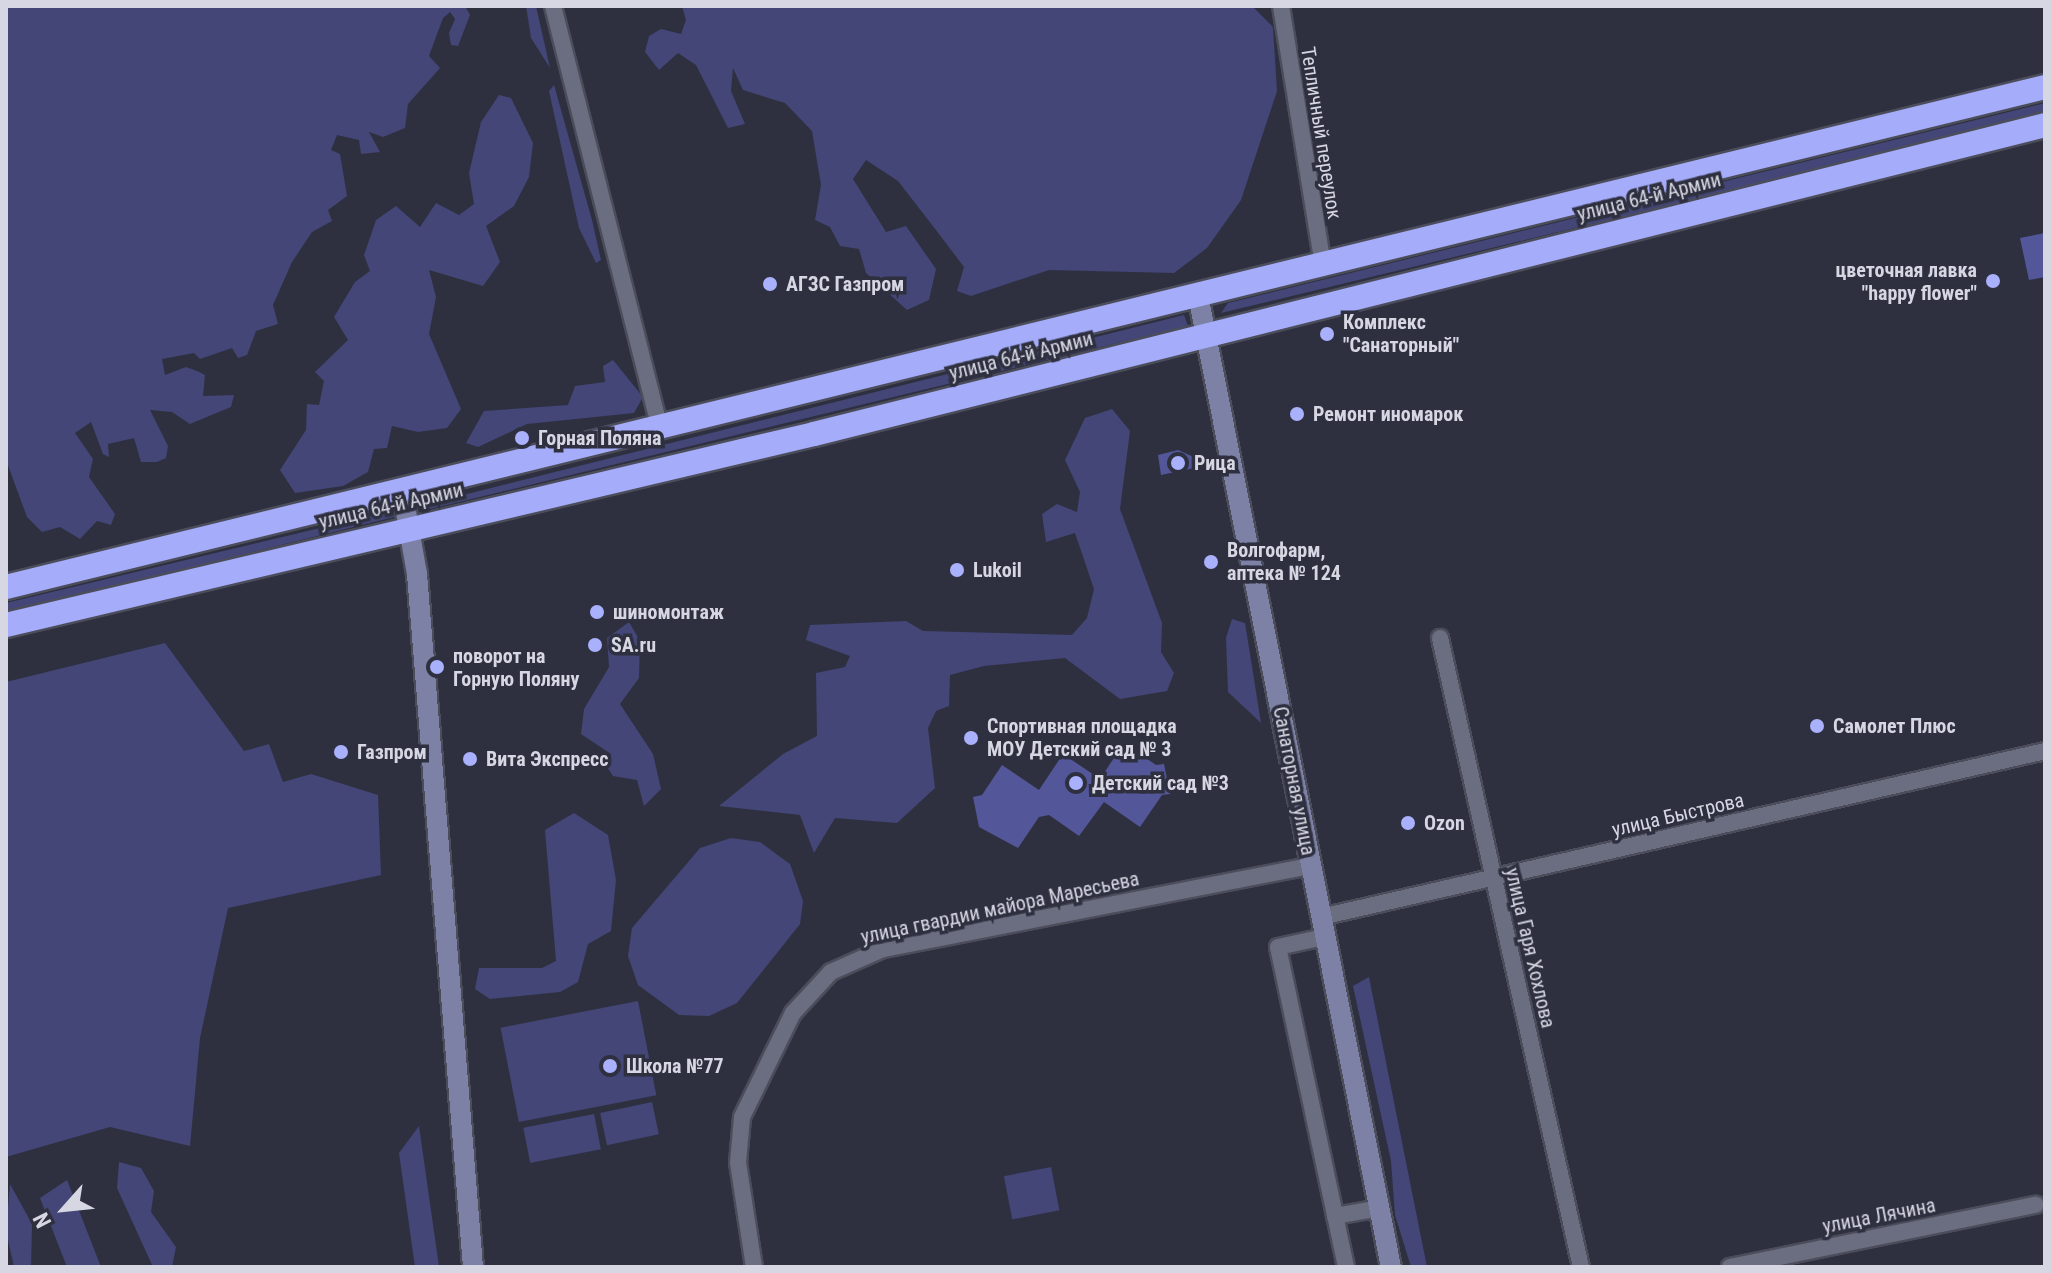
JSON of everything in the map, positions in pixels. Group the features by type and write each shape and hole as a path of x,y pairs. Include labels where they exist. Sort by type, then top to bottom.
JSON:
{"highway":[{"name":"улица 64-й Армии","path":"6,587 2045,87"},
{"name":"улица 64-й Армии","path":"6,625 1207,335 2045,125"}],"street":[{"path":"553,6 659,426"},
{"name":"Тепличный переулок","path":"1281,6 1323,266"},
{"name":"Санаторная улица","path":"1198,295 1391,1267"},
{"path":"402,489 410,527 473,1267"},
{"name":"улица Гаря Хохлова","path":"1440,638 1581,1267"},
{"name":"улица Быстрова","path":"1335,1216 1278,947 1322,927 1494,878 2045,751"},
{"name":"улица гвардии майора Маресьева","path":"754,1267 738,1163 742,1117 793,1013 831,972 883,949 1310,866"},
{"name":"улица Лячина","path":"1730,1267 2036,1205"},
{"path":"1346,1267 1335,1216 1380,1208"}],"shaded area":[{"path":"6,6 465,6 470,15 458,46 451,45 449,33 455,19 450,12 443,18 429,56 440,68 408,104 405,128 383,137 369,132 380,152 361,154 359,140 337,135 331,150 340,154 347,196 328,210 332,221 312,232 292,262 273,305 278,324 256,331 247,355 238,358 232,348 200,359 194,353 162,359 165,375 186,367 205,375 203,396 234,395 231,407 190,424 172,412 150,410 168,446 166,458 157,462 141,462 134,438 108,444 109,457 103,454 91,422 75,433 93,459 89,477 115,514 111,525 97,521 80,539 60,527 42,532 27,517 6,460"},
{"path":"526,6 536,6 550,68 531,38"},
{"path":"682,6 1252,6 1273,27 1277,91 1241,200 1207,248 1174,273 1049,270 971,296 957,291 964,267 898,181 866,160 853,179 886,232 906,226 936,269 929,300 907,310 866,273 859,249 840,246 830,227 815,220 821,185 812,131 785,103 743,90 733,68 731,91 745,124 728,128 696,65 678,53 659,70 645,52 649,36 661,29 681,34 686,20"},
{"path":"554,85 592,220 601,260 596,263 579,228 549,91"},
{"path":"499,95 511,98 533,143 529,177 514,206 486,226 500,262 483,286 429,270 436,297 429,334 461,409 447,428 418,432 392,426 387,448 374,449 368,472 343,486 295,493 280,470 306,430 307,404 319,405 324,381 315,372 348,340 334,317 355,282 370,271 364,255 376,220 396,206 420,227 436,203 459,215 474,204 469,173 481,122"},
{"path":"2045,103 2045,115 1221,313 1228,303"},
{"path":"1184,315 1188,326 430,509 427,504"},
{"path":"613,360 643,397 634,413 527,424 478,447 466,443 484,411 568,405 575,386 605,382 603,366"},
{"path":"1112,409 1130,431 1120,509 1162,623 1161,652 1174,673 1167,691 1120,699 1065,658 984,666 950,675 949,706 936,711 928,728 935,788 897,823 835,818 814,853 800,815 719,806 783,754 817,736 816,673 845,667 850,656 806,640 810,625 906,621 923,631 1072,635 1087,618 1094,589 1075,533 1046,542 1042,514 1057,504 1077,512 1080,492 1065,460 1085,418"},
{"path":"387,512 398,516 6,613 6,603"},
{"path":"1232,619 1245,623 1261,723 1228,692 1226,638"},
{"path":"629,622 640,641 639,678 620,704 653,754 661,789 644,806 637,780 613,776 607,767 611,754 581,734 584,709 609,667 607,638"},
{"path":"165,643 244,751 269,744 283,782 311,774 378,795 381,875 228,908 200,1038 190,1146 110,1127 6,1157 6,682"},
{"path":"574,813 608,835 616,880 611,931 588,944 578,982 560,992 490,999 475,989 479,968 542,968 556,961 545,830"},
{"path":"731,838 760,842 790,864 803,901 800,924 737,1003 709,1016 679,1015 638,985 628,956 632,928 700,848"},
{"path":"1369,977 1427,1267 1411,1267 1395,1215 1391,1161 1353,986"},
{"path":"638,1001 656,1095 519,1122 501,1028"},
{"path":"652,1102 659,1134 607,1145 600,1113"},
{"path":"594,1114 601,1149 530,1163 523,1128"},
{"path":"419,1126 439,1267 415,1267 399,1153"},
{"path":"119,1162 141,1168 154,1191 151,1212 176,1247 172,1267 153,1267 117,1188"},
{"path":"1051,1167 1059,1210 1012,1219 1004,1176"},
{"path":"67,1180 101,1267 67,1267 40,1198"},
{"path":"10,1184 32,1224 31,1267 14,1267 6,1231"}],"building":[{"path":"2045,233 2045,277 2029,280 2020,238"},
{"name":"Рица","path":"1178,450 1196,458 1199,467 1161,475 1158,455"},
{"path":"1124,743 1156,765 1164,764 1170,794 1162,795 1140,827 1104,802 1079,836 1049,815 1039,817 1018,848 979,827 973,797 982,795 1002,765 1039,790 1063,754 1100,779"}],"place":[{"name":"цветочная лавка \"happy flower\"","path":"1993,281"},
{"name":"АГЗС Газпром","path":"770,284"},
{"name":"Комплекс \"Санаторный\"","path":"1327,334"},
{"name":"Ремонт иномарок","path":"1297,414"},
{"name":"Горная Поляна","path":"522,438"},
{"name":"Рица","path":"1178,463"},
{"name":"Волгофарм, аптека № 124","path":"1211,562"},
{"name":"Lukoil","path":"957,570"},
{"name":"шиномонтаж","path":"597,612"},
{"name":"SA.ru","path":"595,645"},
{"name":"поворот на Горную Поляну","path":"437,667"},
{"name":"Самолет Плюс","path":"1817,726"},
{"name":"Спортивная площадка МОУ Детский сад № 3","path":"971,738"},
{"name":"Газпром","path":"341,752"},
{"name":"Вита Экспресс","path":"470,759"},
{"name":"Детский сад №3","path":"1076,783"},
{"name":"Ozon","path":"1408,823"},
{"name":"Школа №77","path":"610,1066"}]}
